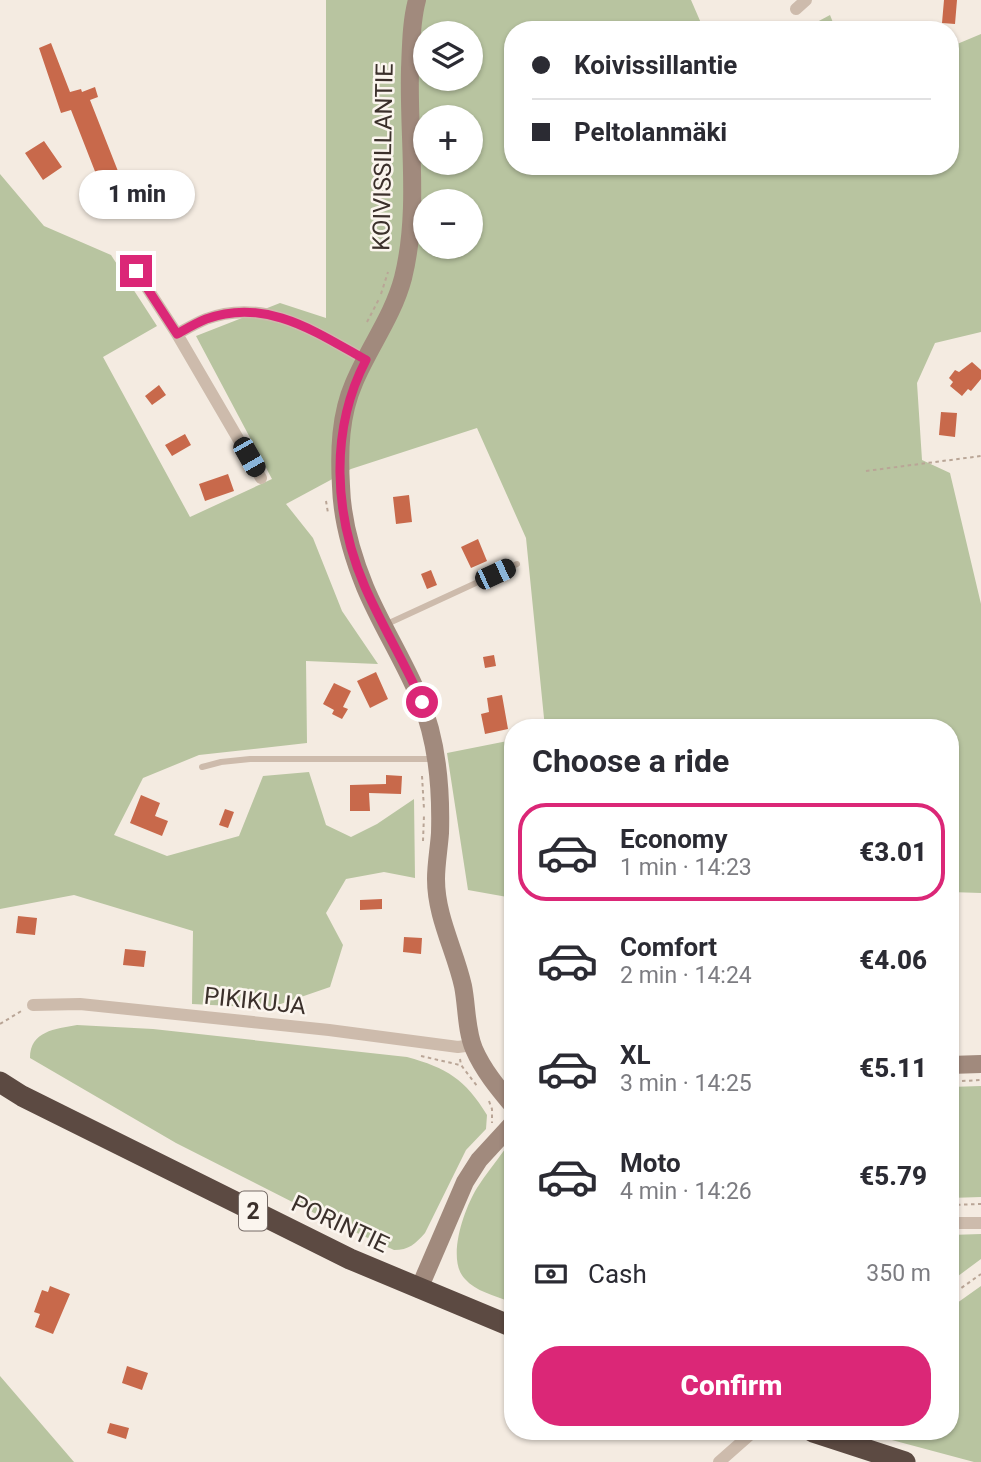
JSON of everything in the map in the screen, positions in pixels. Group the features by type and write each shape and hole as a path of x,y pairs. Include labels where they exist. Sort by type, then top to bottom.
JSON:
{"highway":[{"name":"PORINTIE","path":"0,1082 22,1096 350,1259 504,1323"},
{"path":"838,1440 905,1462"}],"street":[{"name":"KOIVISSILLANTIE","path":"417,0 411,51 412,200 408,245 402,278 390,313 353,384 344,417 340,447 341,488 347,534 365,587 422,702 429,759 440,793 436,879 438,903 462,983 465,1046 504,1095"},
{"path":"796,9 806,0"},
{"path":"136,271 177,334 261,478"},
{"path":"177,334 207,318 243,311 269,314 295,321 366,360"},
{"name":"PIKIKUJA","path":"33,1005 80,1004 465,1046"},
{"path":"959,1065 981,1064"},
{"path":"419,1289 465,1182 479,1160 504,1133"},
{"path":"959,1223 981,1223"},
{"path":"719,1462 744,1440"}],"lane":[{"path":"385,625 517,564"},
{"path":"202,767 250,759 429,759"}],"path":[{"path":"365,327 380,297 388,271"},
{"path":"866,471 981,456"},
{"path":"326,495 329,519"},
{"path":"423,851 429,759"},
{"path":"0,1024 33,1005"},
{"path":"465,1046 461,1065 482,1093"},
{"path":"961,1081 981,1080"},
{"path":"489,1102 492,1129 500,1137"},
{"path":"959,1205 981,1204"},
{"path":"959,1290 981,1274"}],"green space":[{"path":"326,0 691,0 700,21 504,21 504,175 959,175 959,43 981,34 981,332 935,343 917,383 922,460 950,473 981,604 981,893 959,892 959,719 544,719 526,538 477,428 351,469 286,504 313,538 342,611 378,664 306,661 307,743 199,755 143,778 114,835 167,856 239,836 263,776 309,772 326,825 351,837 377,824 414,799 415,878 384,872 346,879 326,913 343,945 330,987 269,1008 192,1004 193,931 74,895 0,909 0,174 44,226 111,255 157,326 103,357 190,517 272,479 196,336 280,303 326,318"},
{"path":"830,15 832,21 819,21"},
{"path":"504,742 504,896 468,890 447,753"},
{"path":"77,1025 153,1029 407,1057 444,1071 463,1084 487,1115 486,1129 466,1150 425,1233 411,1246 394,1250 176,1143 30,1058 34,1042 39,1037 52,1030"},
{"path":"981,1086 981,1197 959,1198 959,1087"},
{"path":"504,1150 504,1299 481,1290 465,1279 457,1260 462,1221 477,1188"},
{"path":"981,1234 981,1259 959,1275 959,1235"},
{"path":"981,1286 981,1462 892,1440 959,1440 959,1302"},
{"path":"0,1376 74,1462 0,1462"}],"building":[{"path":"944,0 957,0 955,21 942,21"},
{"path":"51,43 70,92 81,89 82,92 95,87 98,97 90,100 125,189 105,197 71,110 61,113 39,48"},
{"path":"44,141 62,167 43,180 25,153"},
{"path":"972,362 981,370 981,379 971,391 968,389 962,396 950,386 953,382 949,378 955,370 959,372"},
{"path":"159,385 166,395 152,405 145,396"},
{"path":"941,412 957,413 955,437 939,435"},
{"path":"185,434 191,445 172,456 165,445"},
{"path":"228,474 234,491 205,501 199,484"},
{"path":"409,495 412,522 396,524 393,497"},
{"path":"478,539 487,561 471,568 461,547"},
{"path":"431,570 437,585 427,589 421,574"},
{"path":"494,655 496,666 485,668 483,657"},
{"path":"376,672 388,699 370,708 357,681"},
{"path":"334,683 351,691 343,707 348,709 342,719 332,714 334,710 323,704"},
{"path":"502,695 506,719 504,719 504,730 485,734 481,714 489,712 487,698"},
{"path":"386,775 402,776 401,794 369,793 370,811 350,811 350,785 386,784"},
{"path":"141,795 160,803 155,816 168,821 162,836 130,823"},
{"path":"225,809 234,812 228,828 219,825"},
{"path":"382,899 382,909 360,910 360,900"},
{"path":"18,916 37,918 35,935 16,933"},
{"path":"404,937 422,938 421,954 403,952"},
{"path":"125,949 146,951 144,967 123,965"},
{"path":"50,1286 70,1294 53,1334 35,1327 40,1314 34,1312 42,1290 48,1292"},
{"path":"127,1366 148,1373 142,1390 122,1383"},
{"path":"110,1423 129,1428 126,1439 107,1433"}],"route":[{"path":"136,271 177,334 207,318 243,311 269,314 295,321 366,360 353,384 344,417 340,447 341,488 347,534 365,587 422,702"}]}
